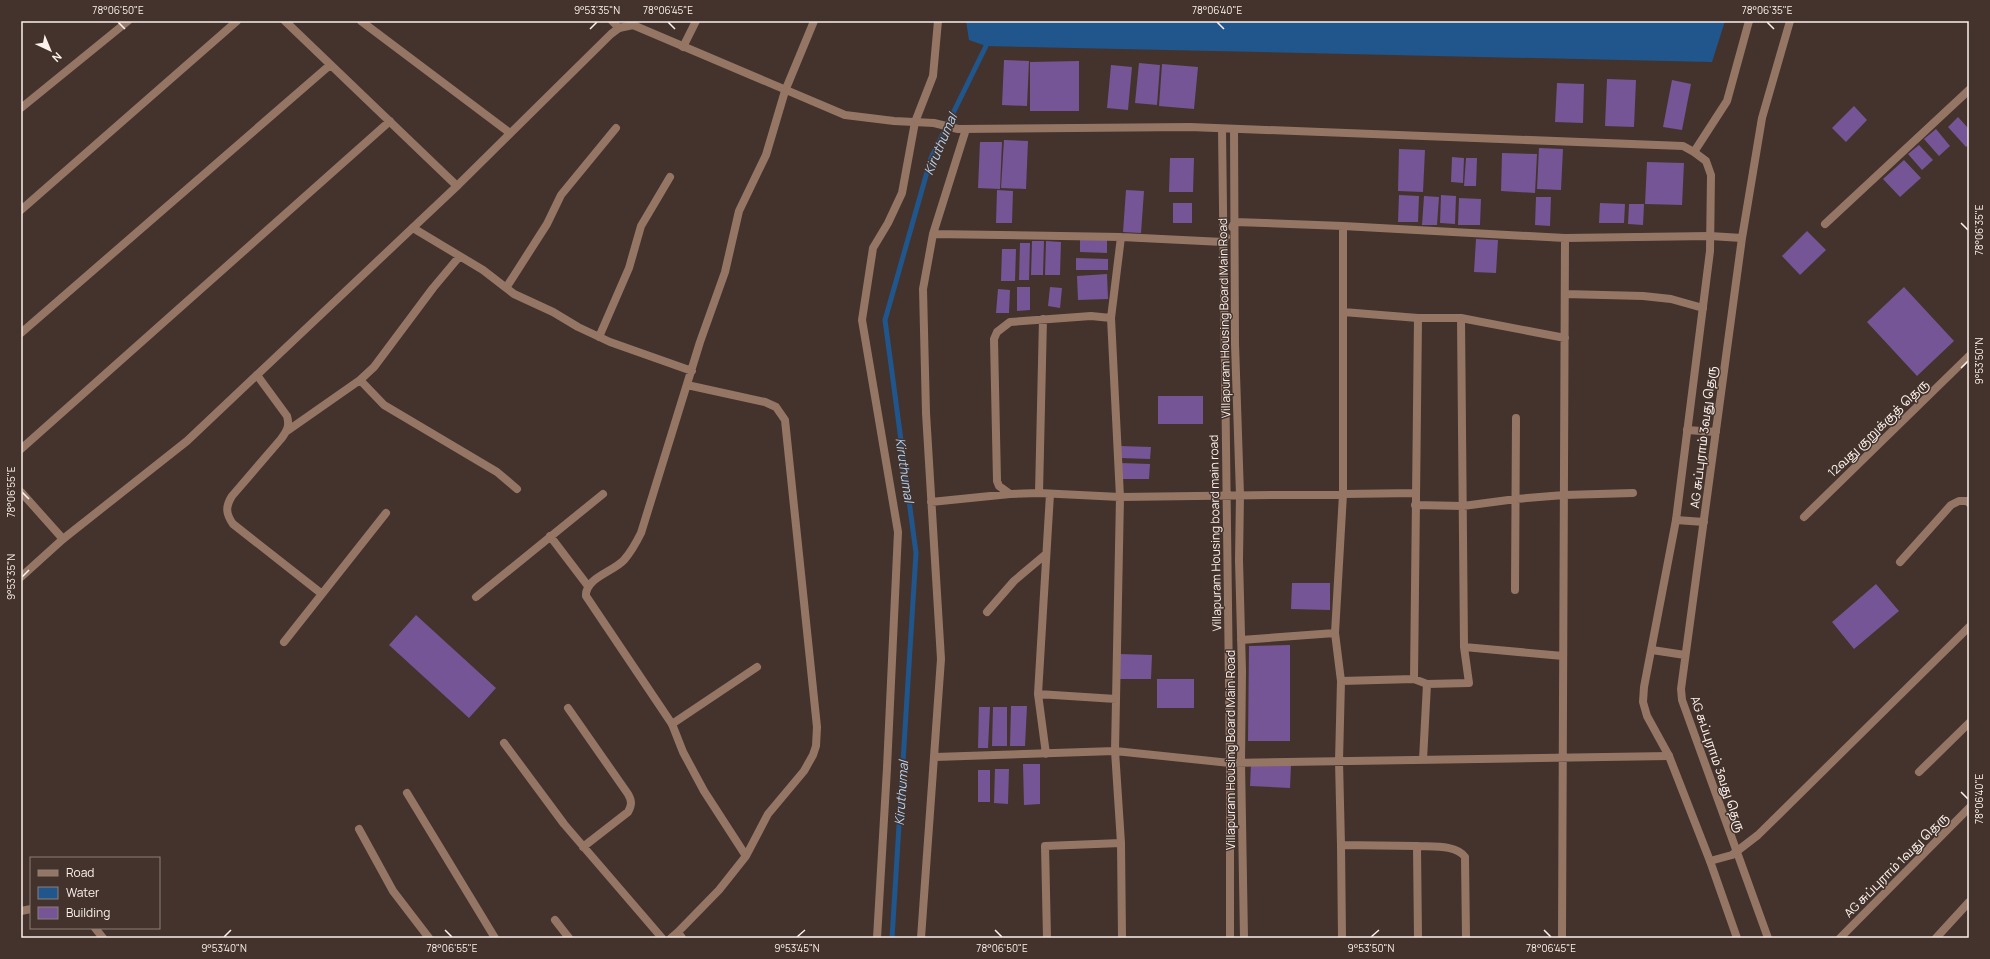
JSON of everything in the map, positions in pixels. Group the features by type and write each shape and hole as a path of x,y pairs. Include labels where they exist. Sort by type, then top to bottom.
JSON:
{"street":[{"path":"21,108 128,21"},
{"path":"21,210 237,21"},
{"path":"285,21 457,186"},
{"path":"361,21 510,133"},
{"path":"612,21 619,28"},
{"path":"683,47 696,21"},
{"path":"746,856 704,791 683,752 672,724 586,596 588,586 623,562 634,548 641,534 687,385 725,272 739,211 766,155 785,91 814,21"},
{"path":"877,938 887,768 898,532 862,320 873,248 888,223 902,193 915,122 933,76 938,21"},
{"path":"1694,152 1727,101 1749,21"},
{"name":"AG சுப்புராம் 3வது தெரு","path":"1768,938 1734,853 1682,700 1681,654 1702,522 1738,237 1762,118 1790,21"},
{"path":"21,577 63,539 187,441 457,186 611,34 619,28 633,25 785,91 845,115 934,123 962,129 1234,129 1683,146 1706,161 1712,175 1710,236 1703,308 1676,520 1644,687 1643,702 1647,716 1669,756 1714,860 1737,938"},
{"path":"21,333 330,65"},
{"path":"1825,224 1969,90"},
{"path":"21,449 390,122"},
{"path":"506,288 547,224 561,195 616,128"},
{"path":"921,938 941,659 926,413 923,289 933,234 962,129"},
{"name":"Villapuram Housing board main road","path":"1222,129 1230,763 1230,938"},
{"name":"Villapuram Housing Board Main Road","path":"1234,129 1235,344 1240,494 1239,560 1244,938"},
{"path":"599,337 628,268 641,226 670,177"},
{"path":"933,234 1121,237 1223,242 1235,222 1343,226 1565,238 1738,237"},
{"path":"1342,938 1339,761 1342,681 1335,633 1343,494 1343,226"},
{"path":"413,228 483,270 514,294 553,312 578,327 651,358 692,371"},
{"path":"1121,237 1111,318 1120,497 1115,751 1121,843 1122,938"},
{"path":"1562,938 1565,238"},
{"path":"322,594 233,524 227,512 227,504 232,496 287,431 360,380 374,366 433,288 460,257"},
{"path":"1565,294 1643,296 1671,299 1703,308"},
{"path":"1343,312 1418,318 1461,318 1565,338"},
{"path":"1010,494 999,486 997,481 994,339 997,332 1010,322 1091,316 1111,318"},
{"path":"1414,679 1418,318"},
{"path":"1342,681 1414,679 1427,684 1469,683 1464,647 1461,318"},
{"path":"1039,493 1043,319"},
{"name":"12வது குறுக்குத் தெரு","path":"1804,517 1969,356"},
{"path":"256,375 287,416 289,424 287,431"},
{"path":"360,380 384,405 497,472 517,489"},
{"path":"672,938 680,935 746,856 768,814 804,771 816,746 817,727 785,420 776,407 765,402 687,385"},
{"path":"1515,590 1516,418"},
{"path":"1687,430 1713,432"},
{"path":"21,492 63,539"},
{"path":"931,502 1010,494 1039,493 1120,497 1240,494 1416,493"},
{"path":"1415,505 1463,506 1516,499 1564,495 1633,493"},
{"path":"476,597 603,494"},
{"path":"1046,754 1038,694 1050,494"},
{"path":"1900,562 1952,505 1959,501 1967,501 1969,503"},
{"path":"284,642 386,513"},
{"path":"1676,520 1702,522"},
{"path":"550,536 588,586"},
{"path":"987,612 1014,581 1046,554"},
{"path":"1714,860 1734,853 1758,835 1969,626"},
{"path":"1241,640 1335,633"},
{"path":"1464,647 1563,656"},
{"path":"1652,650 1681,654"},
{"path":"672,724 757,667"},
{"path":"1423,760 1427,684"},
{"path":"1038,694 1116,699"},
{"path":"568,708 632,801 632,807 628,812 583,847"},
{"path":"1919,772 1969,723"},
{"path":"504,743 583,847 662,938"},
{"path":"935,757 1115,751 1230,763 1669,756"},
{"path":"407,793 495,938"},
{"name":"AG சுப்புராம் 1வது தெரு","path":"1840,938 1969,808"},
{"path":"359,829 395,894 429,938"},
{"path":"1047,938 1045,846 1121,843"},
{"path":"1340,846 1417,846 1454,849 1462,852 1465,857 1466,938"},
{"path":"1417,846 1418,938"},
{"path":"1936,938 1969,902"},
{"path":"555,920 569,938"},
{"path":"96,929 103,938"}],"water":[{"path":"966,21 1725,21 1712,62 986,46 969,40"}],"building":[{"path":"1004,60 1029,61 1027,106 1002,105"},
{"path":"1079,61 1079,111 1030,111 1030,62"},
{"path":"1139,63 1160,65 1157,105 1135,103"},
{"path":"1162,64 1198,67 1194,109 1159,106"},
{"path":"1111,65 1132,67 1128,110 1107,108"},
{"path":"1607,79 1636,80 1634,127 1605,126"},
{"path":"1672,80 1691,84 1682,130 1663,127"},
{"path":"1557,83 1584,84 1583,123 1555,122"},
{"path":"1854,106 1867,120 1846,142 1832,128"},
{"path":"1958,117 1969,129 1969,144 1966,147 1948,127"},
{"path":"1936,129 1950,146 1939,156 1924,139"},
{"path":"1004,140 1028,141 1026,189 1001,188"},
{"path":"980,142 1002,142 1000,189 978,188"},
{"path":"1919,145 1933,160 1922,170 1908,154"},
{"path":"1539,148 1563,149 1561,190 1537,189"},
{"path":"1399,149 1425,150 1423,192 1398,191"},
{"path":"1502,153 1537,154 1535,193 1501,191"},
{"path":"1452,157 1464,158 1463,183 1451,182"},
{"path":"1170,158 1194,158 1193,192 1169,192"},
{"path":"1466,158 1477,158 1476,186 1464,186"},
{"path":"1904,160 1921,178 1900,197 1883,179"},
{"path":"1647,162 1684,163 1682,205 1645,204"},
{"path":"997,190 1013,191 1012,223 996,223"},
{"path":"1126,190 1144,191 1141,233 1123,232"},
{"path":"1399,195 1419,196 1418,222 1398,222"},
{"path":"1441,195 1456,196 1455,224 1440,223"},
{"path":"1424,196 1439,197 1437,225 1422,225"},
{"path":"1536,197 1551,197 1550,226 1535,225"},
{"path":"1459,198 1481,199 1480,225 1458,225"},
{"path":"1173,203 1192,203 1192,223 1173,223"},
{"path":"1600,203 1625,204 1624,223 1599,223"},
{"path":"1629,204 1644,204 1643,225 1628,224"},
{"path":"1807,231 1826,250 1800,275 1782,256"},
{"path":"1476,239 1498,240 1496,273 1474,272"},
{"path":"1080,240 1107,240 1107,253 1080,252"},
{"path":"1032,241 1044,241 1043,275 1031,275"},
{"path":"1046,241 1061,242 1060,275 1045,275"},
{"path":"1020,243 1030,243 1029,280 1019,280"},
{"path":"1002,249 1016,249 1015,281 1001,281"},
{"path":"1076,258 1108,259 1108,270 1076,270"},
{"path":"1107,274 1108,299 1078,300 1077,276"},
{"path":"1017,287 1030,287 1030,310 1017,311"},
{"path":"1050,287 1062,288 1060,308 1048,306"},
{"path":"1904,287 1954,341 1917,376 1867,322"},
{"path":"998,289 1010,290 1009,313 996,313"},
{"path":"1158,396 1203,396 1203,424 1158,424"},
{"path":"1120,446 1151,447 1150,459 1120,458"},
{"path":"1120,463 1150,464 1149,479 1120,479"},
{"path":"1292,583 1330,583 1330,610 1291,609"},
{"path":"1876,584 1899,611 1854,649 1832,622"},
{"path":"416,615 496,688 469,718 389,645"},
{"path":"1290,645 1290,741 1248,741 1249,646"},
{"path":"1120,654 1152,655 1151,679 1120,679"},
{"path":"1157,679 1194,679 1194,708 1157,708"},
{"path":"1011,706 1027,706 1025,746 1010,746"},
{"path":"979,707 990,707 988,748 978,748"},
{"path":"993,707 1007,707 1007,746 992,746"},
{"path":"1023,764 1040,764 1040,804 1024,805"},
{"path":"1251,764 1291,765 1290,788 1250,786"},
{"path":"995,769 1009,769 1008,804 994,803"},
{"path":"978,770 990,770 990,802 978,802"}],"waterway":[{"name":"Kiruthumal","path":"892,938 916,553 885,320 931,158 986,46 985,39"}]}
